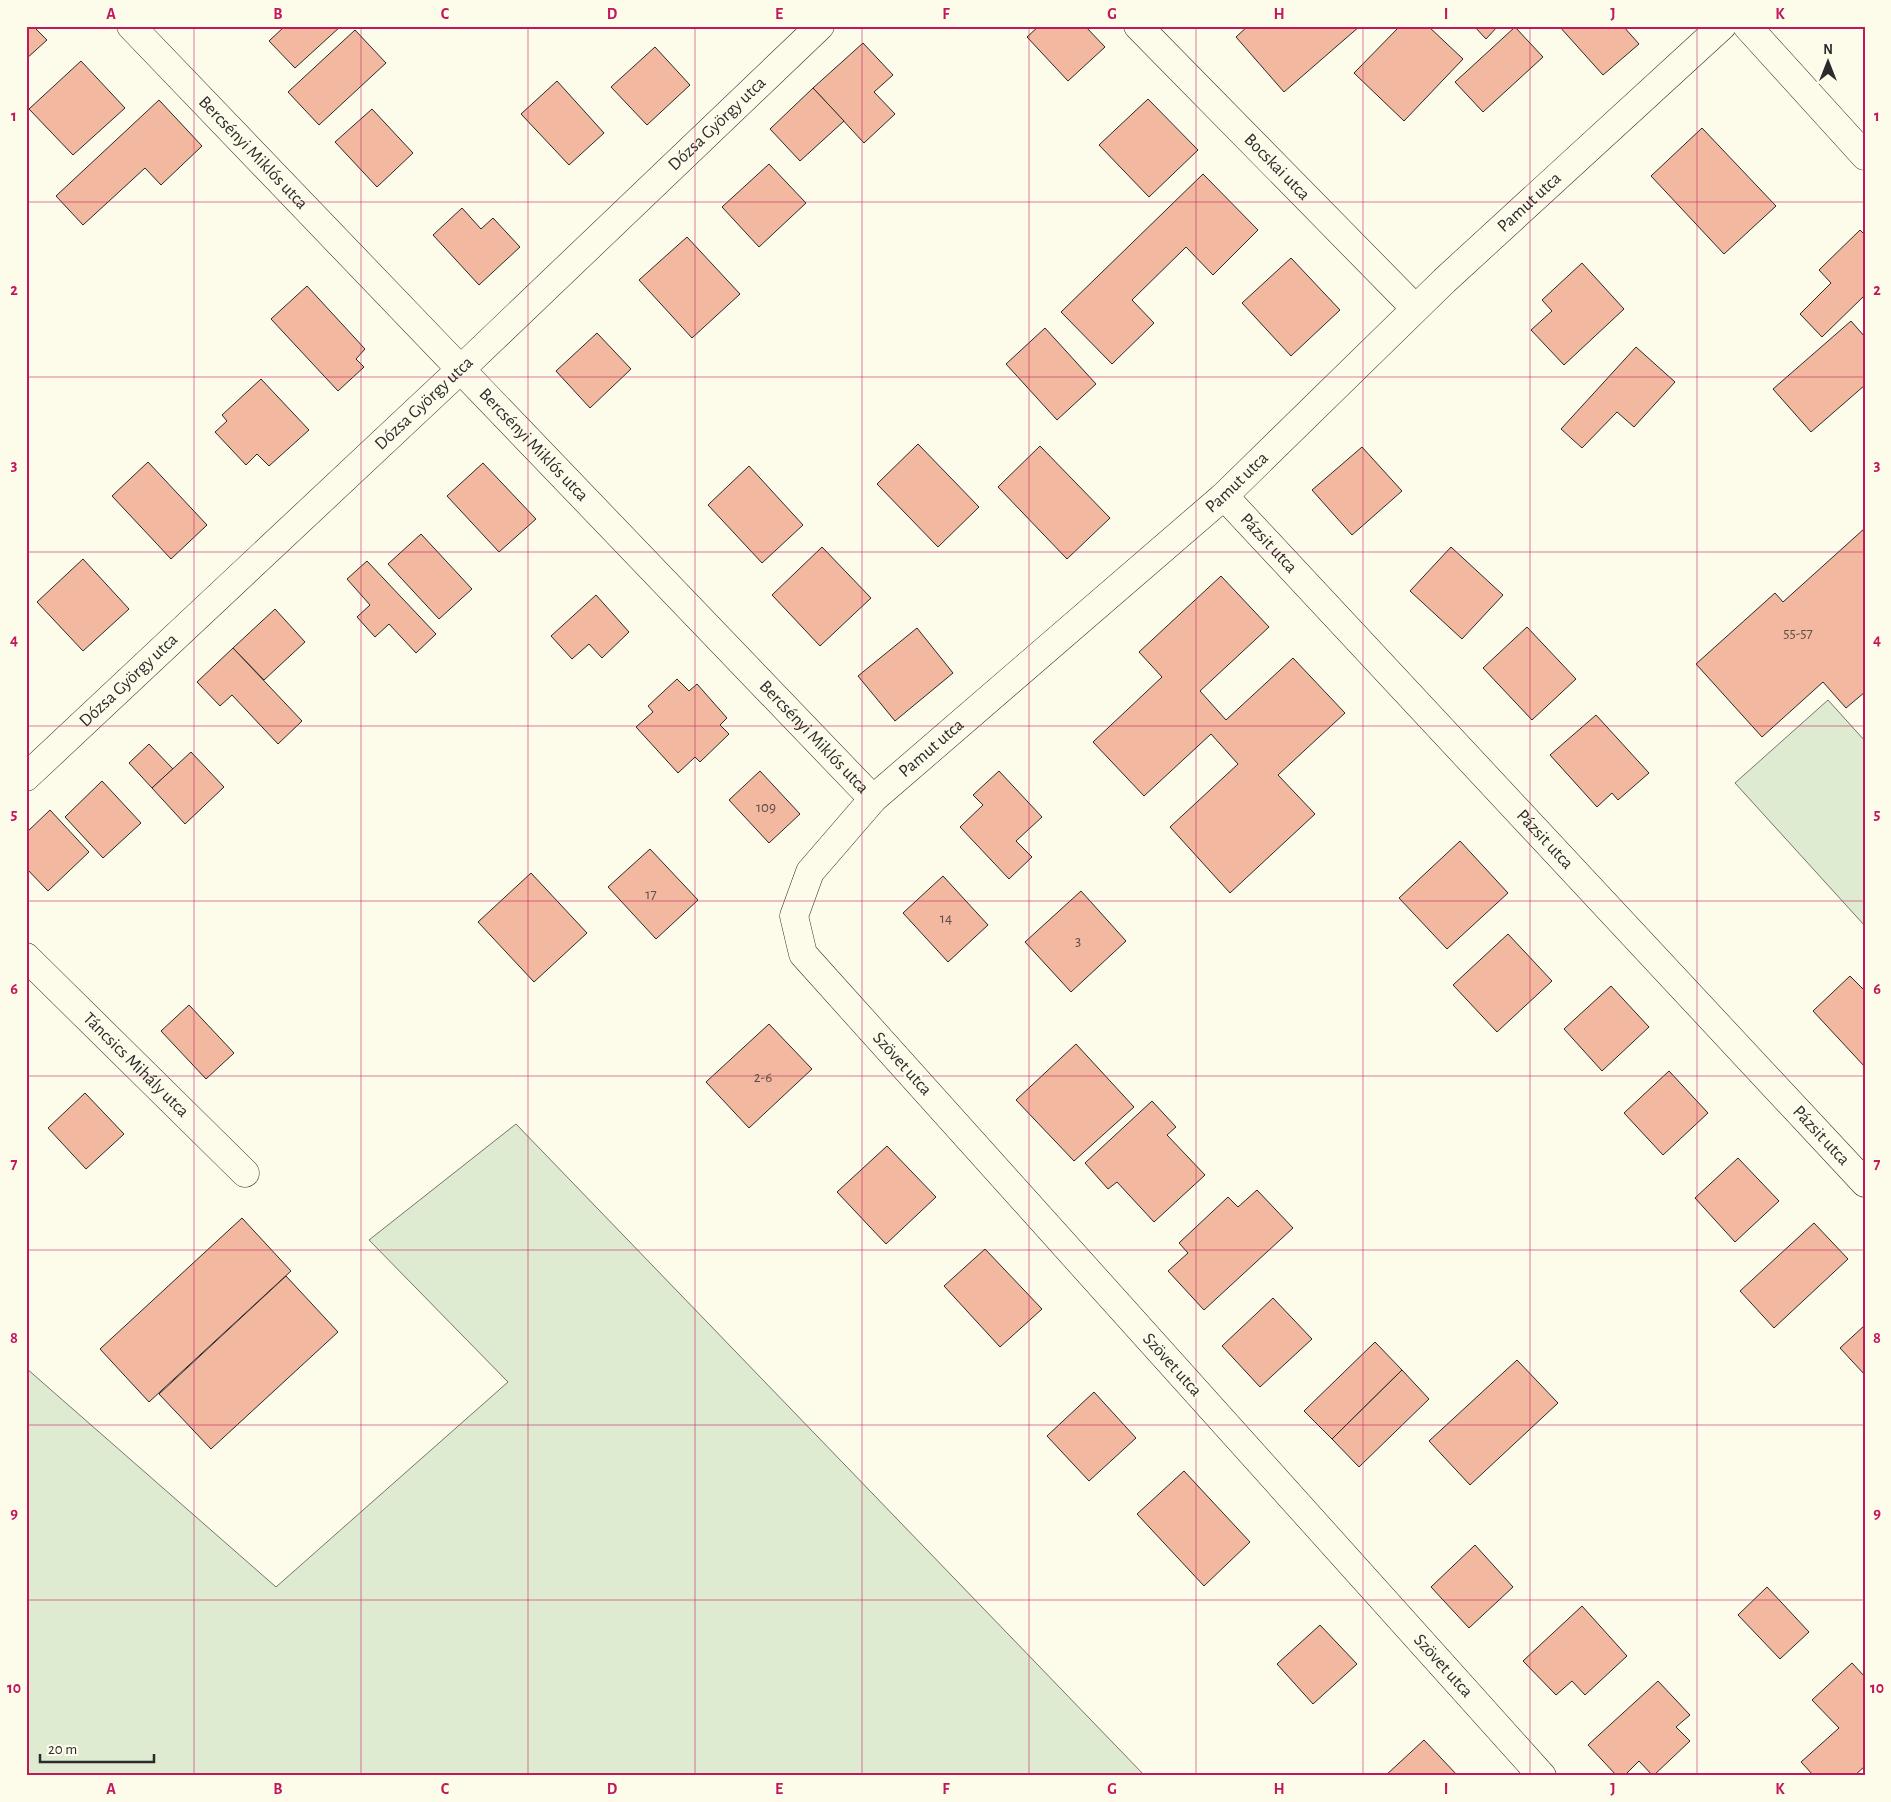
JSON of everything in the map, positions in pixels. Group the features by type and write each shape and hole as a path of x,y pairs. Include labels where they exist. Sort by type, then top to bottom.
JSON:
{"street":[{"name":"Bercsényi Miklós utca","path":"131,26 873,799"},
{"name":"Dózsa György utca","path":"26,777 461,369 820,26"},
{"name":"Bocskai utca","path":"1138,26 1415,308"},
{"name":"Pamut utca","path":"803,954 794,916 810,872 873,799 1224,496 1415,308 1722,26"},
{"path":"1747,26 1865,156"},
{"name":"Pázsit utca","path":"1224,496 1865,1184"},
{"name":"Szövet utca","path":"803,954 1542,1776"},
{"name":"Táncsics Mihály utca","path":"26,956 244,1173"}],"green space":[{"path":"1828,700 1865,741 1865,926 1735,783"},
{"path":"516,1124 1145,1776 26,1776 26,1368 276,1587 508,1382 369,1240"}],"building":[{"path":"26,26 33,26 47,40 26,59"},
{"path":"285,26 341,26 295,68 269,41"},
{"path":"1039,26 1085,26 1105,47 1068,81 1027,37"},
{"path":"1248,26 1360,26 1284,92 1236,37"},
{"path":"1400,26 1428,26 1463,59 1404,121 1354,73"},
{"path":"1474,26 1498,26 1486,39"},
{"path":"1559,26 1623,26 1639,44 1603,75"},
{"path":"1515,27 1543,57 1483,112 1455,82"},
{"path":"355,30 386,63 319,125 288,92"},
{"path":"863,43 893,75 874,92 895,114 864,143 813,88"},
{"path":"655,47 690,85 647,125 611,87"},
{"path":"81,61 125,108 73,155 29,109"},
{"path":"557,81 604,133 569,165 521,114"},
{"path":"813,88 844,121 800,161 770,129"},
{"path":"1148,99 1198,150 1149,197 1099,145"},
{"path":"159,100 202,146 161,185 145,168 83,225 56,196"},
{"path":"372,109 413,153 377,187 335,142"},
{"path":"1702,128 1776,206 1724,254 1651,176"},
{"path":"769,164 806,203 759,247 722,207"},
{"path":"1203,174 1258,230 1213,275 1186,247 1132,300 1154,323 1112,364 1061,312"},
{"path":"462,208 481,229 493,218 520,247 479,285 433,235"},
{"path":"1860,230 1865,235 1865,295 1822,337 1800,314 1831,283 1819,270"},
{"path":"687,237 740,294 692,338 639,280"},
{"path":"1291,258 1340,310 1291,356 1242,303"},
{"path":"1582,263 1624,309 1564,365 1531,330 1552,311 1542,300"},
{"path":"307,286 365,349 356,359 364,367 338,391 271,319"},
{"path":"1851,321 1865,337 1865,385 1811,432 1773,389"},
{"path":"1045,328 1096,384 1057,420 1006,364"},
{"path":"597,333 631,369 590,408 556,371"},
{"path":"1636,347 1675,382 1634,427 1617,412 1582,448 1561,429"},
{"path":"261,379 309,430 269,466 257,454 246,465 215,432 227,421 222,415"},
{"path":"918,444 979,507 938,547 877,484"},
{"path":"1040,446 1110,518 1067,559 998,487"},
{"path":"1362,447 1402,491 1352,535 1312,490"},
{"path":"148,462 207,525 171,559 112,496"},
{"path":"483,463 536,519 499,552 447,496"},
{"path":"749,466 803,525 762,563 708,505"},
{"path":"1865,528 1865,692 1846,708 1823,682 1762,737 1696,664 1775,593 1783,602"},
{"path":"421,534 472,589 439,619 388,564"},
{"path":"822,547 871,598 820,646 772,595"},
{"path":"1451,547 1503,595 1462,639 1410,591"},
{"path":"83,559 129,609 83,651 37,602"},
{"path":"367,561 436,634 416,653 389,624 375,637 357,617 370,605 347,579"},
{"path":"1221,576 1269,627 1200,691 1226,720 1293,658 1345,713 1278,775 1315,814 1230,893 1170,827 1238,764 1211,734 1144,796 1093,742 1162,677 1139,652"},
{"path":"596,595 629,632 602,658 589,644 572,659 551,636"},
{"path":"275,609 305,642 264,680 233,648"},
{"path":"1527,627 1576,679 1532,720 1483,668"},
{"path":"917,628 953,673 895,721 858,676"},
{"path":"233,648 302,721 278,744 232,695 220,706 197,682"},
{"path":"677,679 689,691 697,684 727,718 720,725 729,734 700,762 695,757 678,773 636,727 653,712 648,706"},
{"path":"1596,715 1649,773 1618,800 1612,793 1597,807 1550,755"},
{"path":"149,744 173,769 152,788 129,763"},
{"path":"191,752 224,787 185,824 152,788"},
{"path":"760,771 800,814 769,843 729,800"},
{"path":"999,771 1042,817 1016,841 1032,857 1009,879 960,827 983,805 973,795"},
{"path":"102,781 141,823 103,858 65,817"},
{"path":"50,810 89,852 48,891 26,868 26,833"},
{"path":"1460,841 1508,893 1447,949 1399,898"},
{"path":"650,849 698,900 656,939 608,887"},
{"path":"531,873 587,933 534,982 478,922"},
{"path":"943,876 988,925 948,962 903,913"},
{"path":"1081,891 1126,941 1071,992 1025,942"},
{"path":"1508,934 1552,981 1497,1032 1453,985"},
{"path":"1850,976 1865,991 1865,1067 1813,1011"},
{"path":"1611,986 1649,1027 1602,1071 1564,1029"},
{"path":"189,1005 234,1053 206,1079 161,1031"},
{"path":"769,1024 812,1069 749,1128 706,1082"},
{"path":"1076,1044 1134,1107 1074,1161 1016,1100"},
{"path":"1669,1071 1708,1113 1663,1155 1624,1113"},
{"path":"85,1093 124,1134 86,1169 48,1128"},
{"path":"1152,1101 1176,1127 1167,1135 1205,1175 1154,1222 1117,1182 1108,1189 1085,1163"},
{"path":"887,1146 936,1197 886,1244 837,1192"},
{"path":"1738,1158 1779,1201 1735,1242 1695,1198"},
{"path":"1257,1190 1293,1228 1204,1310 1168,1271 1188,1253 1179,1243 1228,1197 1238,1207"},
{"path":"242,1218 291,1271 149,1402 100,1349"},
{"path":"1814,1223 1848,1259 1774,1328 1740,1291"},
{"path":"985,1249 1042,1309 1000,1347 944,1286"},
{"path":"286,1276 338,1332 211,1449 159,1394"},
{"path":"1273,1298 1312,1339 1260,1387 1222,1346"},
{"path":"1865,1325 1865,1375 1840,1348"},
{"path":"1375,1342 1402,1370 1332,1439 1304,1411"},
{"path":"1517,1360 1558,1403 1470,1485 1429,1441"},
{"path":"1402,1370 1429,1399 1359,1467 1332,1439"},
{"path":"1094,1392 1136,1438 1089,1481 1047,1436"},
{"path":"1184,1471 1250,1542 1204,1586 1137,1514"},
{"path":"1475,1545 1513,1587 1469,1628 1431,1587"},
{"path":"1767,1587 1809,1632 1780,1659 1738,1615"},
{"path":"1582,1606 1627,1656 1585,1695 1572,1681 1556,1695 1523,1661"},
{"path":"1320,1625 1357,1664 1313,1704 1277,1664"},
{"path":"1852,1663 1865,1677 1865,1766 1854,1776 1814,1776 1801,1762 1839,1728 1812,1700"},
{"path":"1658,1681 1690,1715 1676,1727 1690,1741 1653,1776 1639,1761 1624,1776 1617,1776 1588,1745"},
{"path":"1424,1740 1458,1776 1385,1776"}]}
